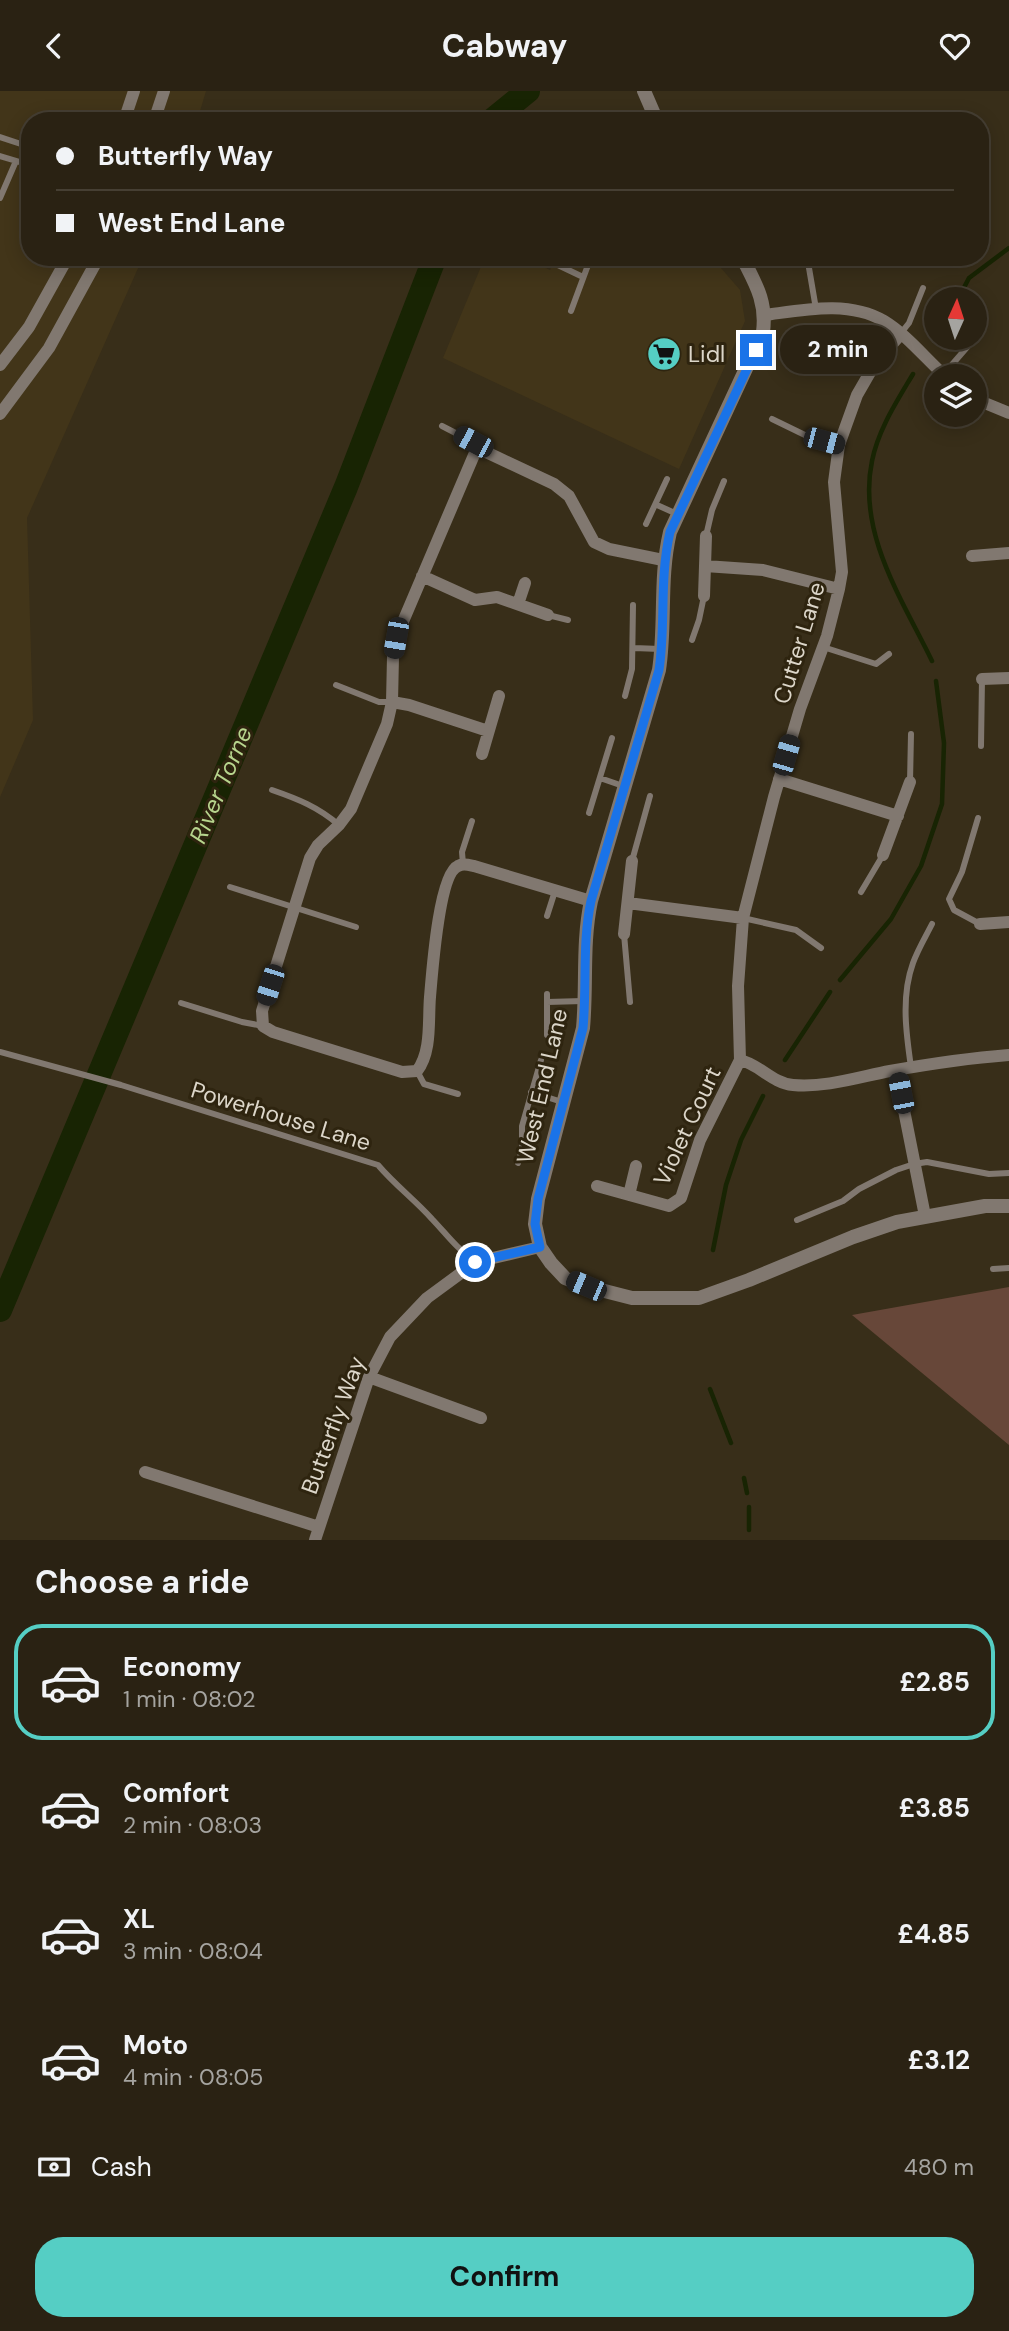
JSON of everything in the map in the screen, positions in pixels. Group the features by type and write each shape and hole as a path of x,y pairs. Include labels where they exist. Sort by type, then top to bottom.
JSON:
{"street":[{"path":"127,112 134,91"},
{"path":"157,112 164,91"},
{"path":"645,91 654,112"},
{"path":"652,105 659,112"},
{"path":"0,365 29,327 63,266"},
{"path":"0,414 49,348 94,266"},
{"path":"746,266 757,285 765,314 842,308 868,314 882,320 901,334 932,364"},
{"name":"West End Lane","path":"540,1247 535,1224 538,1199 583,1028 586,1001 586,927 591,901 659,670 662,649 663,560 677,514 756,350 763,331 765,314"},
{"name":"Cutter Lane","path":"740,1060 738,986 743,918 779,779 800,709 823,647 842,572 834,482 839,445 858,395 876,362 901,334"},
{"path":"987,404 1009,412"},
{"path":"591,901 463,864 456,866 449,875 440,908 428,1037 424,1063 417,1071 402,1072 273,1032 263,1026 262,1011 310,858 318,845 351,809 387,724 392,702 396,638 474,455 479,450 486,452 554,484 569,496 594,542 609,549 663,560"},
{"path":"704,596 706,536"},
{"path":"972,556 1009,553"},
{"path":"705,566 763,570 839,589"},
{"path":"422,576 475,600 497,597 548,615"},
{"path":"517,604 525,583"},
{"path":"982,678 1009,678"},
{"path":"482,754 499,696"},
{"path":"392,702 488,731"},
{"path":"779,779 898,816"},
{"path":"883,855 909,782"},
{"path":"624,934 632,861"},
{"path":"628,903 743,918"},
{"path":"980,924 1009,922"},
{"path":"740,1060 749,1062 777,1081 807,1086 896,1070 1009,1055"},
{"name":"Violet Court","path":"597,1186 669,1206 681,1198 699,1140 740,1060"},
{"path":"896,1070 925,1216"},
{"name":"Violet Court","path":"629,1195 636,1166"},
{"path":"540,1247 565,1277 586,1286 632,1298 699,1298 853,1237 925,1216 985,1206 1009,1206"},
{"name":"Butterfly Way","path":"317,1534 369,1377 390,1337 427,1298 475,1262 540,1247"},
{"path":"369,1377 481,1418"},
{"path":"145,1472 317,1534"}],"lane":[{"path":"0,137 21,144"},
{"path":"0,156 21,162"},
{"path":"0,198 16,161"},
{"path":"560,266 583,277"},
{"path":"571,311 587,266"},
{"path":"809,268 816,309"},
{"path":"901,334 909,323 923,288"},
{"path":"954,364 965,350"},
{"path":"772,419 809,437 839,445"},
{"path":"442,426 473,442 479,450"},
{"path":"646,524 667,479"},
{"path":"706,536 712,510 724,481"},
{"path":"657,505 677,514"},
{"path":"692,640 704,596"},
{"path":"625,696 634,648 633,605"},
{"path":"548,615 568,620"},
{"path":"823,647 876,664 889,654"},
{"path":"634,648 662,649"},
{"path":"981,746 982,678"},
{"path":"336,685 379,702 392,702"},
{"path":"909,782 911,734"},
{"path":"589,813 612,738"},
{"path":"600,778 625,786"},
{"path":"272,790 320,809 339,825"},
{"path":"632,861 650,796"},
{"path":"978,818 962,872 949,899 954,910 980,924"},
{"path":"463,864 462,852 472,821"},
{"path":"861,892 883,855"},
{"path":"230,887 356,927"},
{"path":"547,916 555,890"},
{"path":"743,918 796,930 821,948"},
{"path":"911,1068 905,1013 909,981 913,963 932,923"},
{"path":"624,934 630,1002"},
{"path":"547,1035 547,998 586,1001"},
{"path":"181,1003 263,1026"},
{"name":"Powerhouse Lane","path":"0,1052 121,1085 378,1164 398,1189 432,1219 455,1247 475,1262"},
{"path":"518,1163 522,1150 522,1126 541,1060"},
{"path":"417,1071 424,1084 458,1094"},
{"path":"531,1092 564,1102"},
{"path":"797,1220 843,1201 859,1189 914,1164 928,1162 989,1174 1009,1173"},
{"path":"993,1269 1009,1268"}],"shaded area":[{"path":"0,91 206,91 200,112 21,112 21,266 139,266 27,518 33,720 0,797"},
{"path":"481,266 541,266 550,270 552,266 719,266 740,290 745,321 679,469 443,358"},
{"path":"1009,1287 1009,1445 852,1315"}],"waterway":[{"name":"River Torne","path":"502,112 528,91"},
{"path":"989,263 1009,248"},
{"name":"River Torne","path":"0,1310 346,487 432,266"},
{"path":"964,287 969,278 985,266"},
{"path":"913,374 879,438 872,461 869,488 876,540 885,565 932,661"},
{"path":"840,980 891,919 921,866 942,804 944,743 936,681"},
{"path":"785,1060 830,992"},
{"path":"713,1250 726,1185 741,1140 763,1096"},
{"path":"710,1389 731,1443"},
{"path":"744,1478 747,1493"},
{"path":"749,1507 749,1530"}],"place":[{"name":"Lidl","path":"664,354"}],"route":[{"path":"475,1262 540,1247 535,1224 538,1199 583,1028 586,1001 584,952 591,901 659,670 662,649 663,560 677,514 756,350"}]}
